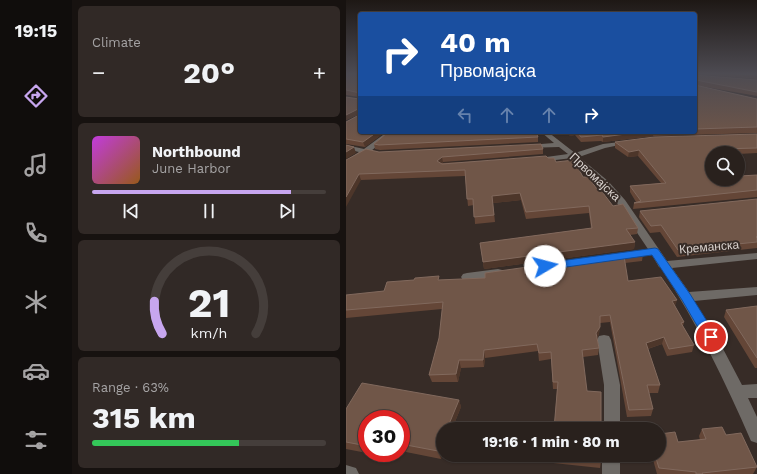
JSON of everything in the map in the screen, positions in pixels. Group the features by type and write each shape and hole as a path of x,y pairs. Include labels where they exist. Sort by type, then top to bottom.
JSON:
{"street":[{"path":"346,164 388,134"},
{"name":"Првомајска","path":"546,134 615,193 633,214 663,264 711,337 757,435"},
{"path":"533,160 573,156 603,146 638,141"},
{"path":"521,148 560,145"},
{"path":"346,146 365,152 380,154"},
{"path":"616,257 655,251"},
{"name":"Креманска","path":"663,264 757,256"},
{"path":"467,278 506,272"},
{"path":"686,297 757,291"},
{"path":"604,340 612,385 612,422"},
{"path":"738,392 757,391"},
{"path":"611,462 611,474"}],"building":[{"path":"697,95 740,95 757,99 757,127 697,129"},
{"path":"346,97 358,99 358,109 346,115"},
{"path":"358,116 358,134 374,134 363,142 346,139 346,122"},
{"path":"386,134 537,134 538,137 379,145 374,144"},
{"path":"579,134 626,134 603,137 602,135 581,137"},
{"path":"757,134 757,148 745,148 745,146 705,146 705,186 745,186 745,176 757,175 757,190 634,203 641,201 630,186 666,183 639,150 629,152 615,142 654,137"},
{"path":"541,144 543,149 442,157 437,161 442,164 546,156 548,158 554,158 556,162 574,160 583,177 588,177 597,189 600,189 613,206 623,204 638,228 626,229 635,242 483,262 480,243 592,228 589,206 526,212 520,193 492,196 494,215 474,217 473,199 467,199 465,170 359,174 346,197 346,160 366,149 379,152"},
{"path":"346,145 354,147 346,152"},
{"path":"757,199 757,242 678,250 661,225 651,226 640,211"},
{"path":"641,251 643,254 624,256 628,281 661,277 677,300 672,301 684,322 681,323 694,345 669,349 664,337 646,343 660,385 647,385 653,409 629,410 610,315 600,316 600,327 596,333 599,348 582,350 587,391 601,392 601,422 555,422 558,382 553,382 551,352 539,353 537,344 484,350 483,360 459,360 456,374 429,375 439,338 443,302 346,310 346,295 384,291 387,282 439,276 438,280 485,278 485,273"},
{"path":"757,306 757,358 726,310"},
{"path":"362,383 459,400 450,422 436,422 436,451 410,446 410,410 358,410 358,444 346,442 346,409"},
{"path":"722,427 726,435 741,433 757,467 702,473 703,474 659,468 657,462 666,462 666,433 675,432 678,442 706,439 702,429"}],"route":[{"path":"545,266 655,251 711,337"}]}
